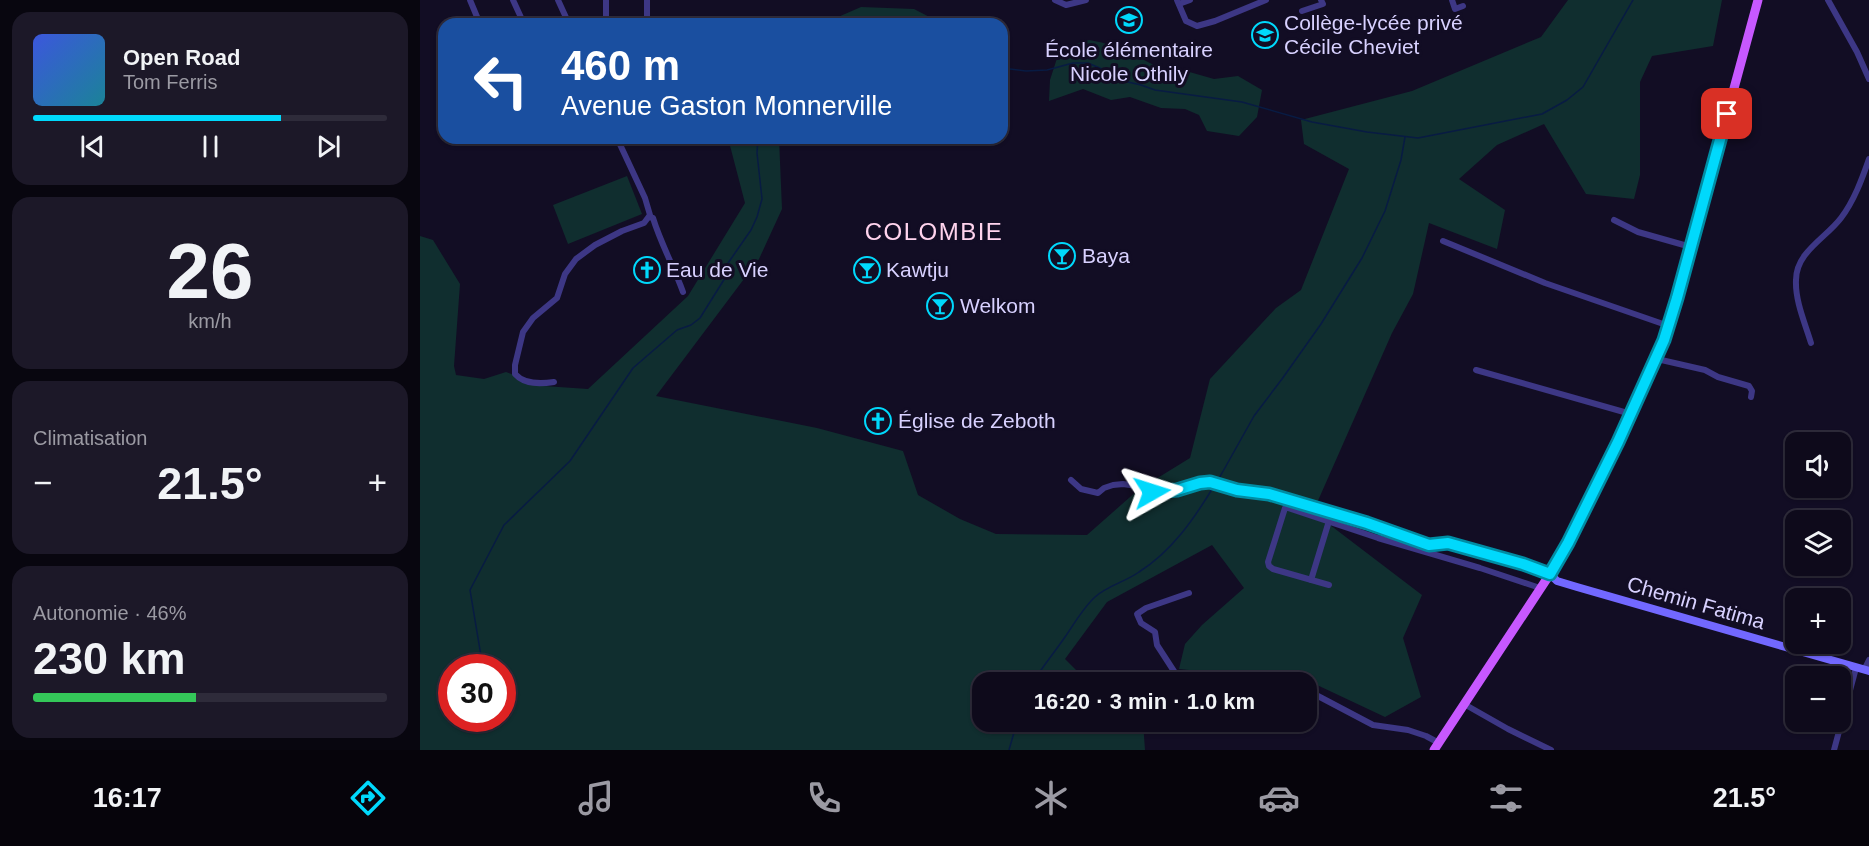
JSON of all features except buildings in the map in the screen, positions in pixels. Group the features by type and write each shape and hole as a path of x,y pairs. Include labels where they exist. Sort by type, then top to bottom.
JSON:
{"main road":[{"path":"1436,747 1568,543 1657,359 1669,326 1758,0"}],"street":[{"path":"470,0 478,18"},
{"path":"513,0 521,18"},
{"path":"558,0 566,18"},
{"path":"606,0 606,18"},
{"path":"646,0 647,18"},
{"path":"1055,0 1066,5 1086,0"},
{"path":"1190,0 1178,2 1186,21 1197,26 1266,0"},
{"path":"1302,11 1323,4 1322,0"},
{"path":"1452,0 1455,9 1463,6"},
{"path":"1828,0 1869,79"},
{"path":"620,144 645,198 649,217 653,218 658,236 674,267 683,292"},
{"path":"1811,343 1797,295 1796,277 1804,256 1841,218 1862,180 1869,159"},
{"path":"554,382 533,383 515,374 520,342 527,325 556,298 565,274 580,254 622,231 644,223 649,217"},
{"path":"1614,220 1646,234 1691,247"},
{"path":"1443,242 1545,283 1669,326"},
{"path":"1657,359 1705,370 1718,377 1749,386 1752,391 1751,397"},
{"path":"1476,370 1631,414"},
{"path":"1071,480 1081,489 1098,493 1104,488 1123,484 1152,492 1177,490 1210,482 1237,490 1269,494 1367,523 1429,545 1448,543 1550,574"},
{"path":"1329,585 1269,566 1268,562 1285,508 1540,588"},
{"path":"1311,580 1329,521"},
{"name":"Chemin Fatima","path":"1550,574 1557,581 1863,670"},
{"path":"1175,672 1157,645 1155,632 1141,623 1137,614 1189,593"},
{"path":"1834,750 1863,670 1869,660"},
{"path":"1317,696 1373,725 1408,730 1426,736 1436,747"},
{"path":"1464,704 1551,750"}],"green space":[{"path":"1568,0 1722,0 1713,46 1652,56 1640,82 1640,175 1634,199 1586,194 1544,124 1497,145 1459,179 1505,210 1497,249 1429,223 1413,294 1392,333 1313,512 1422,595 1403,638 1421,697 1385,717 1317,685 1317,672 1208,672 1179,669 1185,644 1202,625 1244,588 1212,545 1107,602 1065,659 1078,672 972,672 972,732 1144,732 1145,750 420,750 420,236 433,240 460,284 454,366 456,375 484,379 506,372 544,386 588,389 688,296 745,203 730,144 779,144 782,209 759,259 656,396 817,428 903,451 918,495 960,519 996,534 1087,535 1138,490 1190,458 1210,379 1276,308 1301,290 1349,169 1304,144 1301,120 1412,91 1541,37"},
{"path":"861,7 914,9 931,18 836,18"},
{"path":"1089,40 1133,54 1173,75 1186,71 1214,79 1238,76 1262,90 1257,117 1239,136 1207,131 1199,115 1185,109 1161,108 1130,97 1111,100 1083,89 1049,101 1050,80 1059,52 1071,45"},
{"path":"627,176 642,214 568,244 553,205"}],"waterway":[{"path":"1008,69 1047,70 1073,63 1088,63 1128,82 1155,90 1242,102 1312,122 1418,138 1542,114 1567,100 1583,87 1633,0"},
{"path":"1217,482 1254,416 1321,324 1362,258 1385,211 1401,160 1405,137"},
{"path":"481,654 470,590 504,525 570,461 633,368 677,330 691,325 700,318 725,278 726,266 751,230 757,217 762,199 758,144"},
{"path":"1040,672 1091,601 1100,593 1139,572 1162,554 1190,522 1214,486"},
{"path":"1009,750 1014,732"}],"place":[{"name":"École élémentaire Nicole Othily","path":"1129,20"},
{"name":"Collège-lycée privé Cécile Cheviet","path":"1265,35"},
{"name":"Baya","path":"1062,256"},
{"name":"Eau de Vie","path":"647,270"},
{"name":"Kawtju","path":"867,270"},
{"name":"Welkom","path":"940,306"},
{"name":"Église de Zeboth","path":"878,421"}],"district":[{"name":"COLOMBIE","path":"934,232"}],"route":[{"path":"1152,492 1177,490 1210,482 1237,490 1269,494 1367,523 1429,545 1448,543 1550,574 1568,543 1657,359 1677,298 1727,114"}]}
